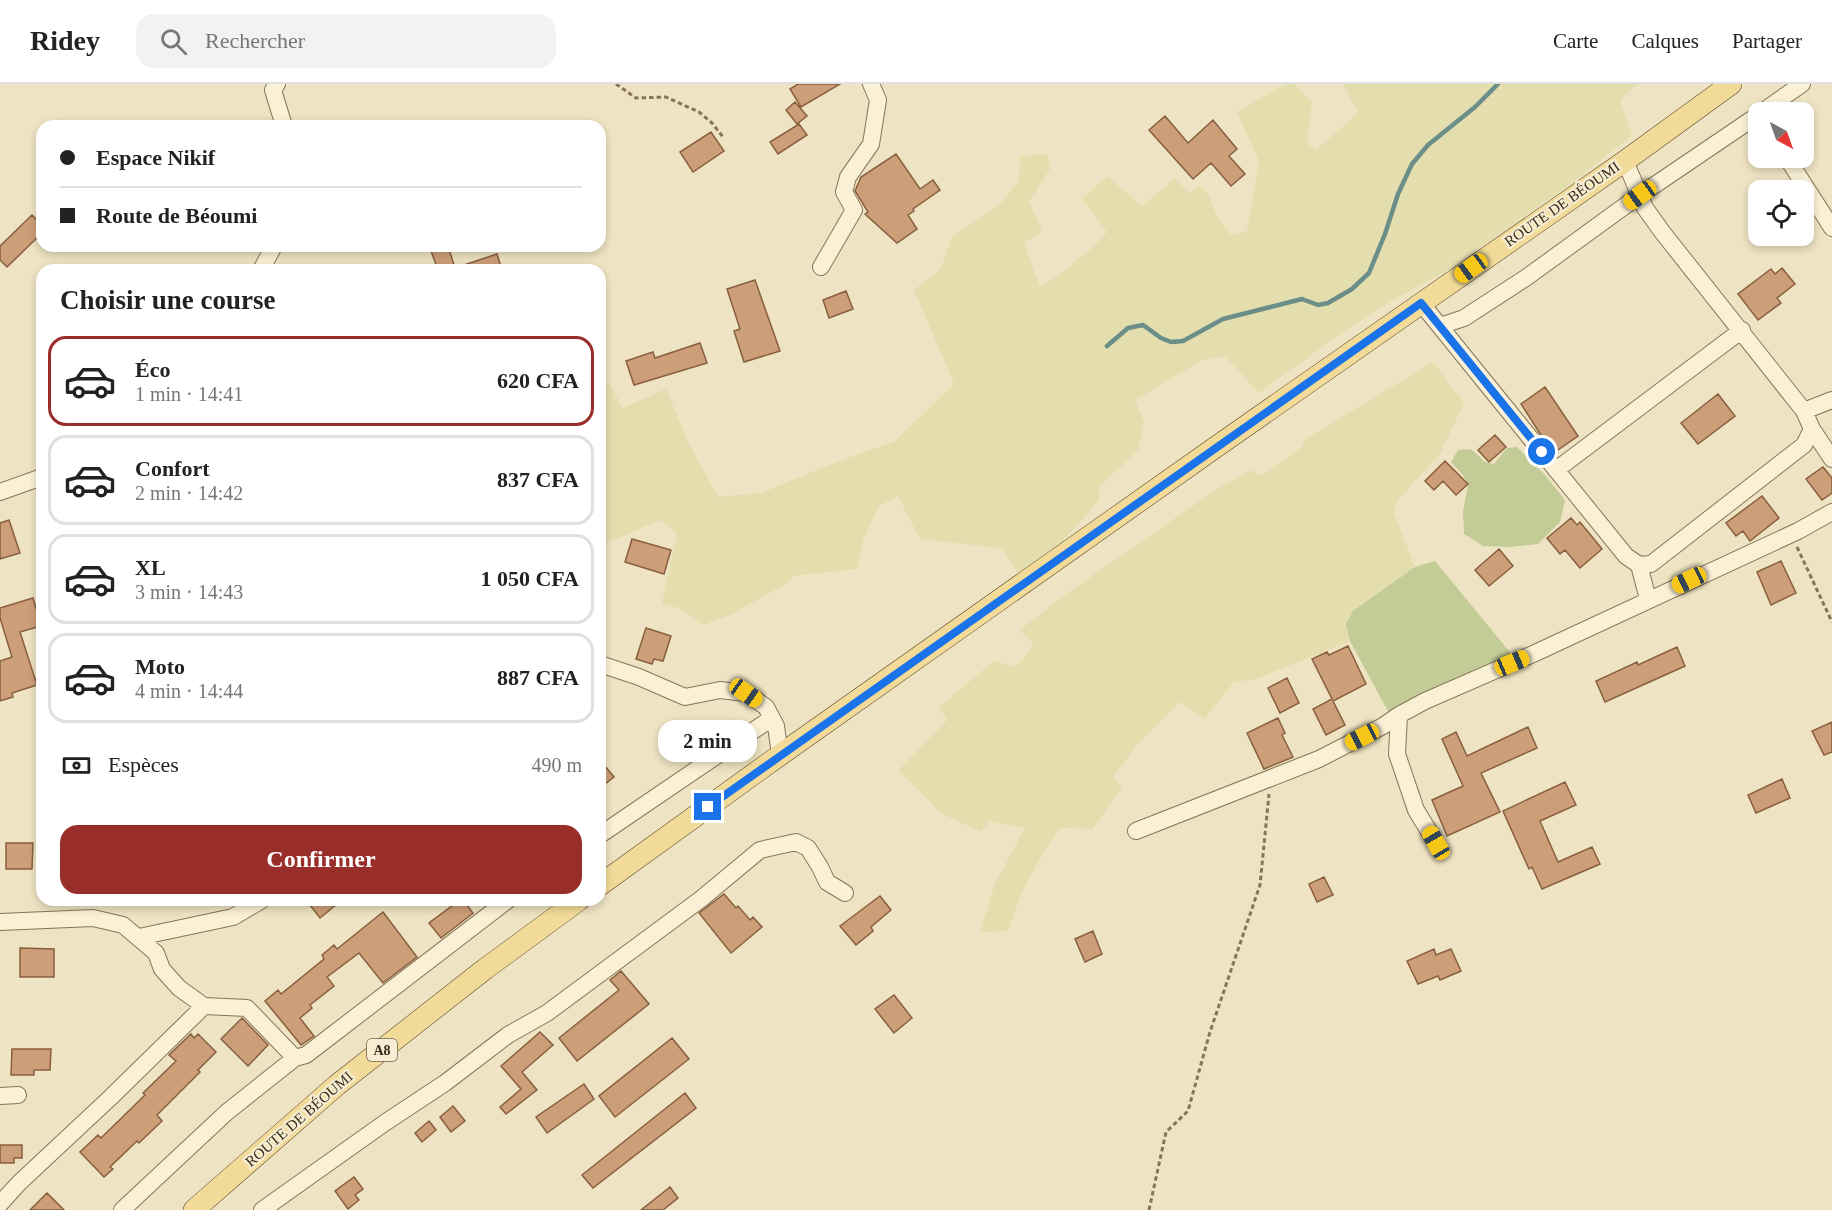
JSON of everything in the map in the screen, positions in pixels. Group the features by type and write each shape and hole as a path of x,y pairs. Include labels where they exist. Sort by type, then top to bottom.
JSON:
{"main road":[{"name":"ROUTE DE BÉOUMI","path":"606,881 780,755 1731,84"},
{"name":"ROUTE DE BÉOUMI","path":"194,1210 337,1085 485,969 571,906"}],"street":[{"path":"277,84 273,90 282,120"},
{"path":"821,267 854,210 844,192 848,177 871,144 878,100 871,84"},
{"path":"1777,102 1802,84"},
{"path":"1440,326 1464,318 1518,283 1640,195 1748,123"},
{"path":"1625,160 1646,208 1804,411 1812,429 1832,459"},
{"path":"1793,168 1832,228"},
{"path":"1421,303 1626,556 1639,565 1651,564 1804,445 1812,429"},
{"path":"1556,470 1742,330"},
{"path":"1804,411 1832,400"},
{"path":"0,492 36,479"},
{"path":"1136,831 1319,759 1425,701 1533,654 1791,535 1832,512"},
{"path":"1639,565 1648,599"},
{"path":"606,666 685,697 720,690 746,693 766,707 776,726 780,755"},
{"path":"1400,716 1397,754 1416,810 1436,843"},
{"path":"606,831 772,718"},
{"path":"262,1210 445,1083 508,1035 547,1013 701,899 760,850 796,842 808,848 827,882 845,893"},
{"path":"139,938 232,917 251,906"},
{"path":"122,1210 227,1112 295,1058 306,1055 500,906"},
{"path":"0,922 93,918 123,925 156,953 162,969 179,988 204,1006 247,1008 295,1058"},
{"path":"0,1204 19,1183 204,1006"},
{"path":"0,1096 18,1095"}],"path":[{"path":"616,84 636,98 666,98 699,112 723,136"},
{"path":"1791,535 1832,622"},
{"path":"1149,1210 1166,1132 1188,1111 1210,1032 1260,885 1270,779"}],"shaded area":[{"path":"1285,84 1294,84 1312,102 1307,143 1315,151 1358,113 1343,84 1638,84 1620,100 1632,135 1572,183 1448,270 1393,300 1329,342 1259,393 1225,356 1202,360 1135,400 1144,422 1138,450 1098,488 1100,499 1062,542 1019,574 1001,548 920,539 898,496 879,506 863,540 857,569 793,576 789,582 730,615 703,625 681,609 662,603 677,533 660,520 606,543 606,383 608,382 623,408 666,389 689,444 718,497 761,493 842,460 894,442 954,384 914,290 941,269 952,237 1000,204 1019,181 1020,156 1048,154 1050,169 1029,201 1042,231 1024,243 1040,287 1058,276 1093,247 1107,232 1082,199 1107,176 1142,206 1175,178 1189,194 1200,185 1209,196 1215,212 1231,235 1247,231 1259,161 1237,112"},
{"path":"1433,362 1464,403 1440,454 1397,501 1394,513 1415,567 1353,611 1346,624 1350,641 1256,679 1234,682 1204,719 1180,702 1140,741 1113,777 1122,788 1092,829 1060,828 1022,892 1008,931 980,932 995,884 1025,828 995,823 990,820 981,832 941,813 899,770 947,720 939,707 994,661 1016,667 1034,645 1020,630 1062,597 1217,489 1252,470 1261,476 1303,446 1304,440"}],"green space":[{"path":"1517,447 1545,475 1565,500 1560,522 1538,544 1510,547 1483,546 1464,534 1463,512 1468,484 1451,462 1458,450 1471,449 1485,462 1494,464 1507,448"},
{"path":"1435,561 1513,656 1396,726 1350,641 1346,624 1353,611 1415,567"}],"building":[{"path":"798,84 840,84 801,107 790,89"},
{"path":"795,102 807,116 797,124 786,110"},
{"path":"1165,116 1188,143 1213,120 1237,149 1229,156 1245,174 1231,186 1211,163 1193,179 1149,130"},
{"path":"799,124 807,135 778,154 770,142"},
{"path":"711,132 724,151 693,172 680,152"},
{"path":"896,154 920,189 933,180 940,190 908,215 917,229 897,243 865,214 868,212 855,191 861,177"},
{"path":"32,215 36,219 36,239 7,267 0,260 0,246"},
{"path":"431,252 450,252 454,264 436,264"},
{"path":"497,254 500,264 467,264"},
{"path":"1782,268 1795,284 1777,298 1781,303 1758,320 1738,294 1771,269 1775,274"},
{"path":"755,280 780,351 744,362 734,331 740,329 727,289"},
{"path":"846,291 853,309 829,318 823,300"},
{"path":"700,343 707,363 634,385 626,361 653,352 655,358"},
{"path":"1545,387 1578,436 1555,452 1521,404"},
{"path":"1718,394 1735,416 1698,444 1681,423"},
{"path":"1495,435 1506,447 1489,462 1478,450"},
{"path":"1445,461 1468,484 1456,495 1443,481 1434,490 1425,481"},
{"path":"1823,467 1832,478 1832,493 1822,500 1806,479"},
{"path":"1762,496 1779,518 1750,541 1743,531 1736,536 1726,523"},
{"path":"1571,518 1577,525 1580,522 1602,549 1580,568 1565,550 1560,554 1547,538"},
{"path":"9,520 20,553 0,559 0,523"},
{"path":"632,539 671,550 664,574 625,562"},
{"path":"1499,549 1513,566 1489,586 1475,570"},
{"path":"1781,561 1796,593 1771,605 1757,572"},
{"path":"33,598 36,608 36,627 20,632 36,685 12,693 13,697 0,701 0,661 12,657 0,618 0,608"},
{"path":"646,628 671,636 663,661 654,659 652,664 636,659"},
{"path":"1348,646 1366,684 1333,701 1345,725 1326,735 1313,709 1332,699 1312,659 1327,652 1329,655"},
{"path":"1677,647 1685,666 1605,702 1596,681"},
{"path":"1287,678 1299,703 1280,713 1268,688"},
{"path":"1278,718 1285,733 1282,735 1293,757 1264,769 1247,733"},
{"path":"1832,722 1832,752 1824,755 1812,731"},
{"path":"1528,727 1537,748 1481,773 1500,812 1447,836 1432,800 1463,786 1442,739 1456,732 1467,756"},
{"path":"606,767 614,777 606,783"},
{"path":"1782,779 1790,798 1756,813 1748,795"},
{"path":"1565,782 1576,805 1540,821 1558,862 1592,847 1600,864 1542,889 1532,867 1529,869 1503,811"},
{"path":"6,843 33,843 32,869 6,869"},
{"path":"1324,877 1333,895 1317,902 1309,884"},
{"path":"724,894 736,908 738,906 750,920 753,917 762,927 731,953 699,913"},
{"path":"880,896 891,910 871,927 873,931 856,945 840,926"},
{"path":"311,906 335,906 320,918"},
{"path":"452,906 468,906 473,913 441,938 429,923"},
{"path":"383,912 417,957 383,983 359,953 327,977 334,986 310,1005 312,1008 300,1018 314,1036 301,1045 265,1001 278,990 281,994 324,959 322,955 334,945 337,949"},
{"path":"1093,931 1102,954 1085,962 1075,939"},
{"path":"20,948 54,949 54,977 20,977"},
{"path":"1434,949 1436,955 1451,949 1461,971 1440,980 1438,976 1418,984 1407,961"},
{"path":"621,971 649,1004 577,1061 559,1038 619,990 610,980"},
{"path":"894,995 912,1018 894,1033 875,1009"},
{"path":"242,1018 268,1045 248,1066 221,1039"},
{"path":"540,1032 553,1045 522,1072 537,1090 506,1114 500,1107 521,1089 501,1066"},
{"path":"191,1034 194,1038 198,1034 216,1052 198,1070 200,1072 157,1115 162,1121 110,1167 113,1169 104,1177 80,1152 98,1135 101,1138 145,1095 143,1093 176,1061 169,1055"},
{"path":"672,1038 689,1059 615,1117 599,1096"},
{"path":"12,1049 51,1049 50,1070 34,1070 34,1075 11,1075"},
{"path":"584,1084 594,1099 547,1133 536,1117"},
{"path":"685,1093 696,1108 593,1188 582,1175"},
{"path":"453,1106 465,1121 451,1132 440,1117"},
{"path":"429,1121 436,1130 422,1142 415,1133"},
{"path":"0,1145 22,1145 22,1158 14,1158 14,1163 0,1163"},
{"path":"354,1177 363,1189 355,1195 359,1200 348,1209 335,1191"},
{"path":"670,1187 678,1198 663,1210 641,1210"},
{"path":"47,1193 64,1210 30,1210"}],"waterway":[{"path":"1107,346 1128,328 1143,325 1161,338 1171,342 1183,341 1223,319 1302,299 1318,305 1328,303 1352,289 1369,273 1398,194 1412,164 1428,145 1475,107 1498,84"}],"route":[{"path":"708,807 1421,303 1542,452"}]}
